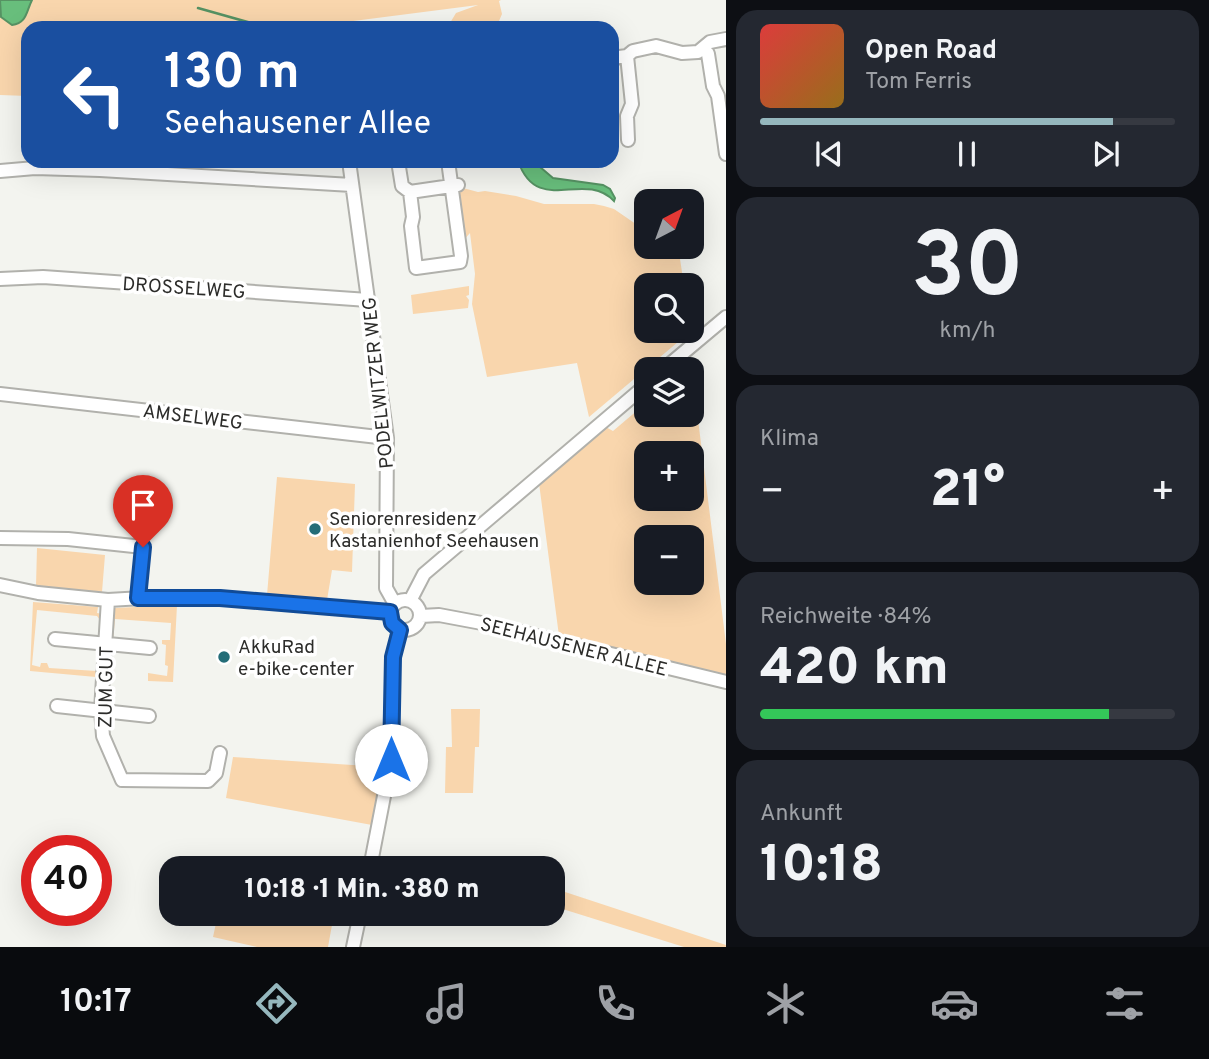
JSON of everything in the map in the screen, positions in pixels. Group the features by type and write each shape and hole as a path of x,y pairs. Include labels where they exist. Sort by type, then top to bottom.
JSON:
{"street":[{"path":"619,57 656,46 682,53 698,52 710,42 726,39"},
{"path":"705,48 713,86 718,96 726,153"},
{"path":"627,56 632,104 627,116 628,140"},
{"path":"0,171 35,168 100,170 352,185"},
{"name":"PODELWITZER WEG","path":"350,168 387,438 387,588 392,608"},
{"path":"399,168 402,186 410,192 456,185"},
{"path":"410,192 416,268 460,262 456,185 450,168"},
{"name":"DROSSELWEG","path":"0,279 43,277 368,300"},
{"path":"678,357 726,317"},
{"name":"AMSELWEG","path":"0,394 387,438"},
{"path":"410,601 424,574 634,395"},
{"path":"0,538 68,539 143,547 138,598"},
{"path":"0,585 38,593 108,600 220,598 392,608 405,600 418,607 421,616 414,628 400,630 392,623 392,608"},
{"name":"ZUM GUT","path":"108,600 101,710 103,736 122,780 208,781 216,773 220,753"},
{"name":"SEEHAUSENER ALLEE","path":"421,616 439,615 487,624 726,682"},
{"path":"372,856 391,760 393,657 400,630"},
{"path":"55,639 150,648"},
{"path":"57,706 149,716"},
{"path":"353,947 357,926"}],"shaded area":[{"path":"0,0 501,0 502,14 499,21 451,21 456,13 478,5 353,21 21,21 21,96 0,95"},
{"path":"0,0 32,0 21,22 12,25 1,17"},
{"path":"522,168 541,168 553,178 603,185 610,189 615,198 614,201 602,192 589,189 549,190 537,186"},
{"path":"463,188 485,191 544,204 594,204 614,209 634,223 634,259 680,259 682,273 634,273 634,343 677,343 660,357 634,357 634,379 589,417 577,363 487,377 472,304 475,274 470,233 463,241 456,190"},
{"path":"469,286 469,295 466,296 469,300 468,308 413,314 411,295"},
{"path":"634,413 634,427 699,427 701,441 634,441 634,511 704,511 704,467 726,644 726,679 559,636 539,483 604,426 613,431"},
{"path":"277,477 355,484 352,572 332,570 327,600 267,595"},
{"path":"37,548 105,555 102,592 36,586"},
{"path":"33,602 98,607 97,613 103,614 101,636 98,639 100,620 97,616 37,610 32,665 40,667 41,663 47,663 49,668 97,671 96,677 30,671"},
{"path":"177,605 173,682 148,681 148,673 167,676 166,645 162,644 162,640 170,640 171,623 115,619 113,641 115,608"},
{"path":"451,709 480,709 479,747 475,747 473,793 445,793 446,747 452,747"},
{"path":"233,757 382,767 372,825 226,798"},
{"path":"565,892 726,945 684,947 565,910"},
{"path":"215,926 332,926 328,947 257,947 213,937"}],"waterway":[{"path":"198,8 244,21"}],"place":[{"name":"Seniorenresidenz Kastanienhof Seehausen","path":"315,529"},
{"name":"AkkuRad e-bike-center","path":"224,657"}],"route":[{"path":"143,547 138,598 220,598 390,612 392,623 400,630 393,657 390,690 391,760"}]}
